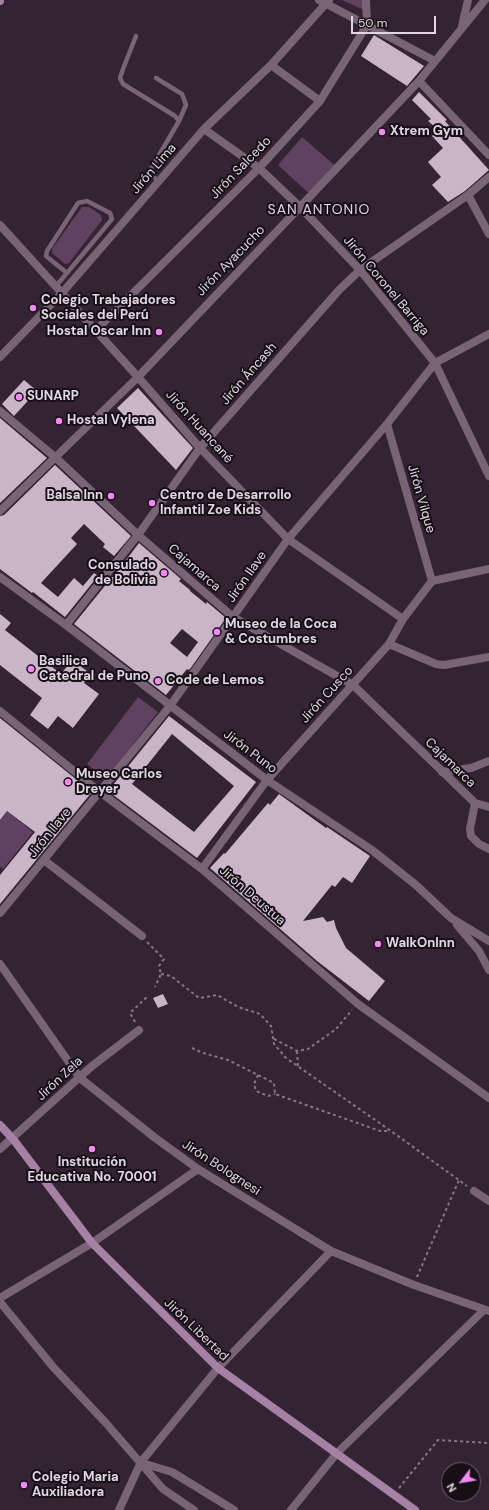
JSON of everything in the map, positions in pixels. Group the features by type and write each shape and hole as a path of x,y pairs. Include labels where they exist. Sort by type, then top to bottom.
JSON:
{"street":[{"path":"366,0 366,24"},
{"path":"461,29 468,0"},
{"name":"Jirón Ayacucho","path":"0,511 138,376 300,207 419,81 485,0"},
{"path":"325,1 435,61"},
{"name":"Jirón Lima","path":"0,357 62,293 204,130 271,65 325,1"},
{"name":"Jirón Salcedo","path":"96,330 259,168 320,101 366,24"},
{"path":"271,65 320,101"},
{"path":"419,81 489,155"},
{"name":"Jirón Coronel Barriga","path":"204,130 259,168 300,207 360,270 435,363 489,476"},
{"name":"Jirón Áncash","path":"66,625 138,535 200,448 339,290 360,270 468,195 489,177"},
{"path":"468,195 489,234"},
{"name":"Jirón Huancané","path":"0,224 138,376 200,448 288,539 404,619"},
{"name":"Jirón Ilave","path":"0,913 170,706 288,539 387,424 435,363 489,334"},
{"name":"Cajamarca","path":"0,411 55,457 138,535 233,617 353,685 475,803"},
{"name":"Jirón Vilque","path":"387,424 432,581"},
{"path":"432,581 489,569"},
{"name":"Jirón Puno","path":"3,579 66,625 267,780 372,850 416,885 451,918 489,942"},
{"name":"Jirón Cusco","path":"202,869 267,780 389,644 404,619 432,581"},
{"path":"389,644 436,664 444,665 489,657"},
{"name":"Jirón Deustua","path":"0,711 100,792 202,869 358,1004 489,1098"},
{"path":"442,772 471,768 489,761"},
{"path":"489,807 475,803 470,829 471,836 479,844 489,849"},
{"path":"44,860 142,936"},
{"path":"451,918 480,951 489,970"},
{"name":"Jirón Bolognesi","path":"0,964 80,1078 154,1137 198,1169 331,1250 414,1285 486,1310"},
{"name":"Jirón Zela","path":"0,1149 92,1066 139,1030"},
{"name":"Jirón Libertad","path":"0,1125 13,1138 92,1243 218,1368 415,1510"},
{"path":"0,1298 92,1243 198,1169"},
{"path":"474,1191 489,1201"},
{"path":"118,1510 141,1462 218,1368 331,1250"},
{"path":"0,1302 54,1368 141,1462 163,1489 194,1510"},
{"path":"291,1510 337,1453 486,1310"},
{"path":"141,1462 172,1472 234,1510"}],"lane":[{"path":"136,36 120,78 123,84 175,116 179,122"},
{"path":"156,78 182,94 186,105 179,122 152,169 152,174 158,182"},
{"path":"56,286 67,273 112,219 110,213 87,201 78,203 47,251 46,256 67,273"}],"path":[{"path":"142,936 164,959 159,966 161,974 155,986"},
{"path":"161,974 171,976 199,998 217,995 238,1007 260,1014 271,1026 274,1044 286,1058 474,1191"},
{"path":"139,1030 130,1013 148,996"},
{"path":"273,1038 297,1051 308,1049 336,1028 358,1004"},
{"path":"192,1048 203,1053 228,1060 274,1083 276,1094"},
{"path":"297,1051 298,1067"},
{"path":"258,1075 254,1084 256,1091 268,1096 276,1094 380,1131 391,1131"},
{"path":"414,1285 459,1180"},
{"path":"394,1495 438,1440 489,1443"}],"shaded area":[{"path":"342,0 364,0 364,10"},
{"path":"302,137 339,169 314,198 278,165"},
{"path":"82,207 89,207 101,215 102,220 69,263 65,264 52,253 52,249"},
{"path":"138,697 158,712 106,779 87,764"},
{"path":"7,811 33,832 3,869 0,866 0,820"}],"building":[{"path":"374,35 424,66 407,86 361,56"},
{"path":"419,92 447,120 445,121 489,170 465,191 448,202 432,185 441,177 428,162 443,148 432,136 438,130 428,121 431,119 412,100"},
{"name":"SUNARP","path":"24,380 37,391 14,416 2,404"},
{"path":"138,388 193,448 176,470 117,408"},
{"path":"0,418 47,458 0,503"},
{"path":"55,465 131,536 114,556 103,547 105,544 84,524 71,538 77,544 41,583 58,597 74,578 83,586 94,573 98,576 65,617 0,569 0,516 4,515"},
{"path":"139,543 181,579 179,581 190,591 206,604 207,602 226,618 190,669 187,669 166,695 74,624","holes":["182,629 198,642 187,657 170,643"]},
{"name":"Basilica Catedral de Puno","path":"0,614 11,623 5,630 61,674 72,660 91,674 84,683 99,694 73,728 58,716 48,729 30,715 42,698 0,665"},
{"path":"169,716 256,782 197,858 108,791","holes":["172,734 234,786 194,832 132,784"]},
{"path":"0,718 92,792 0,904 0,875 35,832 7,811 0,820"},
{"path":"279,794 326,828 327,827 370,856 352,883 343,877 335,887 332,885 303,921 323,917 327,922 334,920 336,928 346,948 385,981 369,1001 317,961 210,868 224,853 225,854 268,803 270,805"},
{"path":"163,994 168,1004 158,1008 153,998"}],"place":[{"name":"Xtrem Gym","path":"382,132"},
{"name":"Colegio Trabajadores Sociales del Perú","path":"33,308"},
{"name":"Hostal Oscar Inn","path":"159,332"},
{"name":"SUNARP","path":"19,397"},
{"name":"Hostal Vylena","path":"59,421"},
{"name":"Balsa Inn","path":"111,496"},
{"name":"Centro de Desarrollo Infantil Zoe Kids","path":"152,503"},
{"name":"Consulado de Bolivia","path":"164,573"},
{"name":"Museo de la Coca & Costumbres","path":"217,632"},
{"name":"Basilica Catedral de Puno","path":"31,669"},
{"name":"Code de Lemos","path":"158,681"},
{"name":"Museo Carlos Dreyer","path":"68,782"},
{"name":"WalkOnInn","path":"378,944"},
{"name":"Institución Educativa No. 70001","path":"92,1149"},
{"name":"Colegio Maria Auxiliadora","path":"24,1485"}],"district":[{"name":"SAN ANTONIO","path":"319,210"}]}
